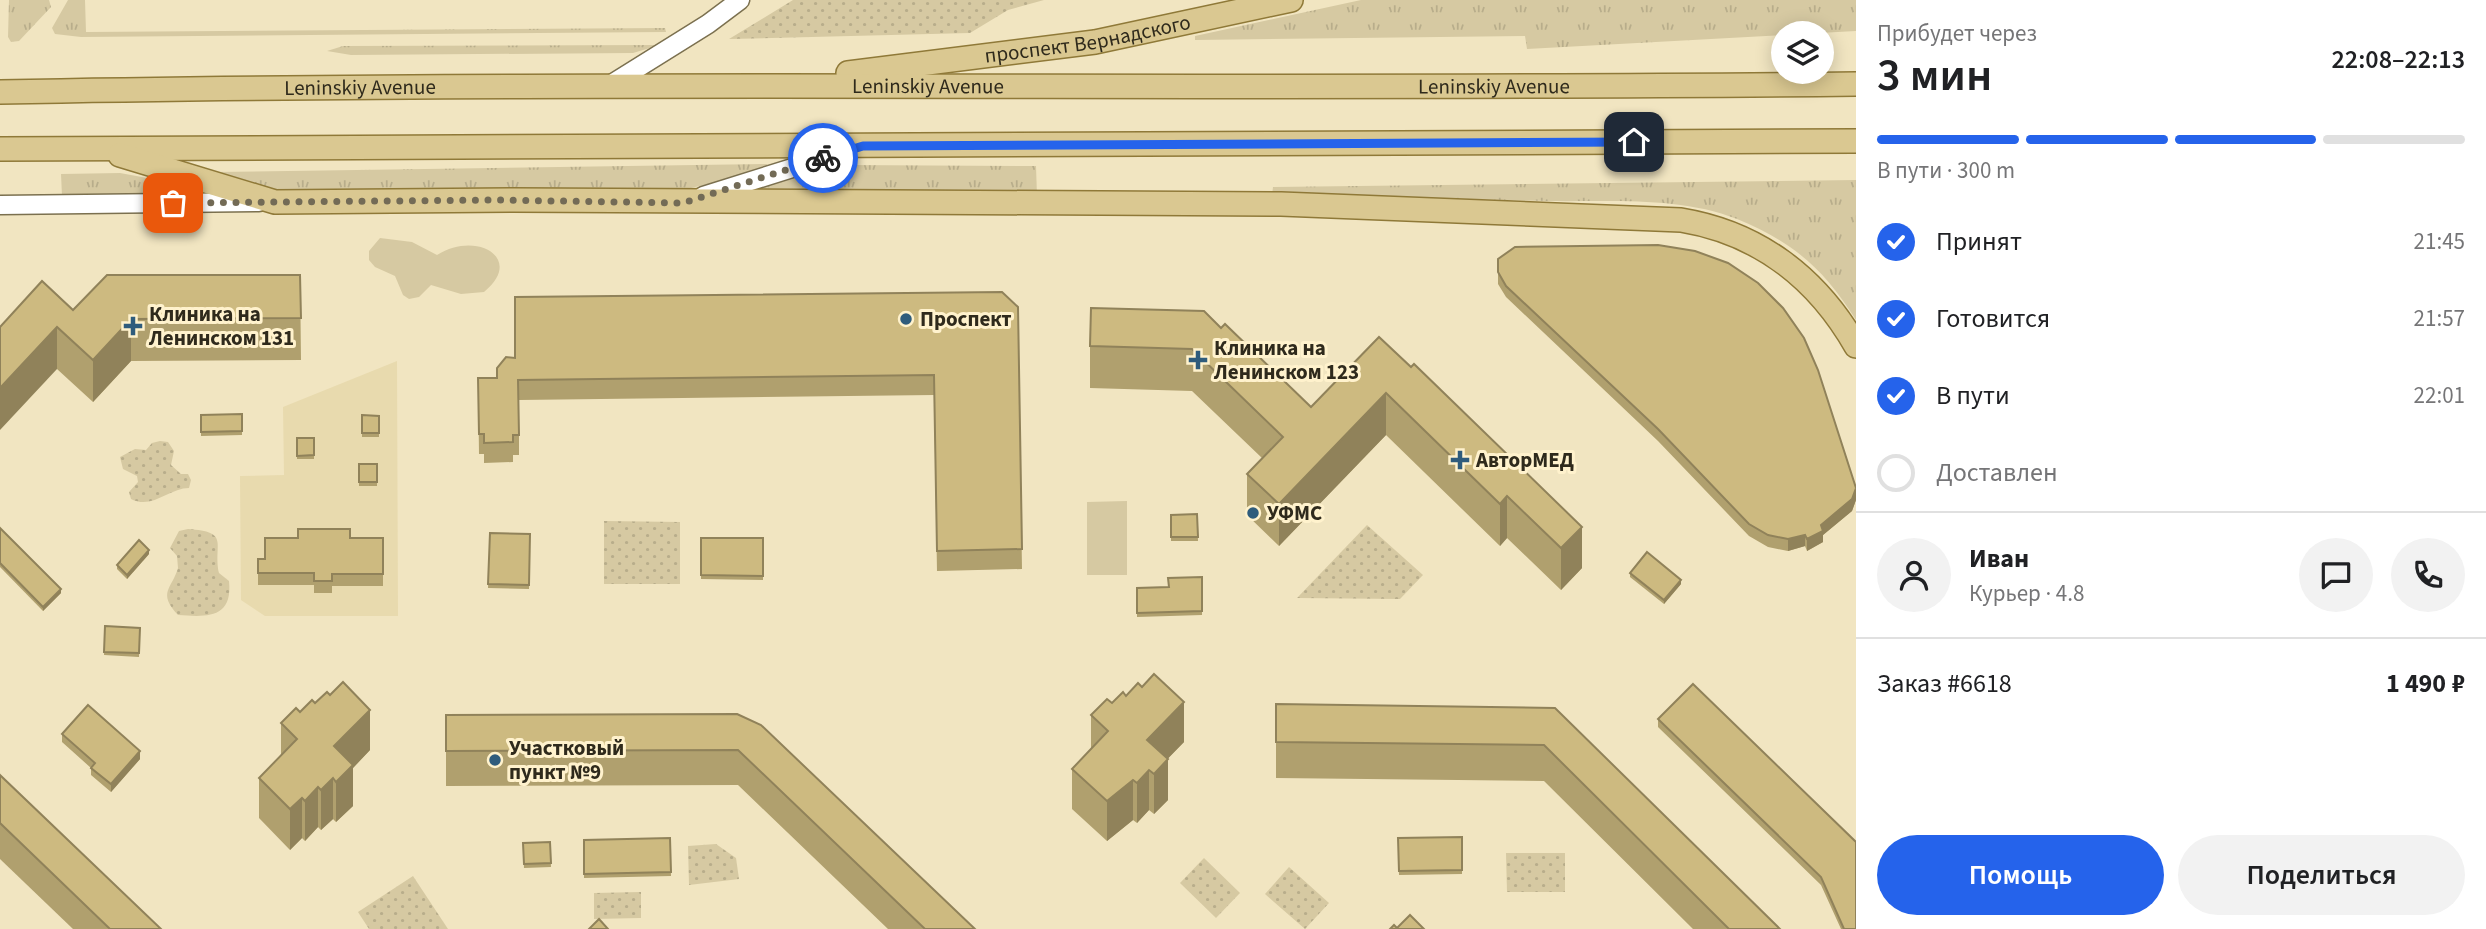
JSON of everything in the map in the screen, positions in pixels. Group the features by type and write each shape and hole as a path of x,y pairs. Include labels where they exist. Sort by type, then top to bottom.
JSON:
{"main road":[{"name":"проспект Вернадского","path":"754,85 1094,42 1291,0"},
{"name":"Leninskiy Avenue","path":"0,92 754,85 1534,88 1856,84"},
{"path":"1829,141 1856,135"},
{"path":"0,149 1856,141"},
{"path":"98,148 275,202 527,200 683,203 1281,204 1681,220 1715,228 1753,243 1796,270 1830,306 1856,346"}],"street":[{"path":"607,87 708,24 740,0"},
{"path":"683,203 863,146"},
{"path":"0,205 275,202"}],"shaded area":[{"path":"397,361 398,616 265,616 241,600 240,476 284,475 283,407"}],"green space":[{"path":"9,0 49,0 51,7 19,41 11,42 8,37"},
{"path":"68,0 85,0 86,32 665,28 666,32 81,37 55,34 52,28"},
{"path":"793,0 1044,0 1008,10 970,33 729,39"},
{"path":"1361,0 1856,0 1856,31 1834,32 1834,21 1771,21 1771,36 1527,49 1525,36 1195,40 1195,36"},
{"path":"660,45 633,53 351,55 327,51 343,46"},
{"path":"767,164 768,170 691,188 655,192 287,194 213,172"},
{"path":"846,165 1036,166 1037,196 732,195"},
{"path":"120,173 191,186 195,192 192,195 62,196 61,174"},
{"path":"1856,180 1856,320 1832,286 1806,259 1791,248 1775,237 1737,219 1692,207 1619,201 1272,195 1273,187"},
{"path":"380,238 412,242 437,255 452,248 480,247 498,259 500,269 495,280 484,292 461,294 431,285 419,297 409,299 403,295 395,276 375,267 369,260 369,251"},
{"path":"168,442 174,451 171,465 181,474 188,474 191,480 189,488 146,502 131,499 129,492 138,482 137,476 123,469 120,457 135,449 146,450 152,443"},
{"path":"1127,501 1127,575 1087,575 1087,502"},
{"path":"604,521 680,522 680,584 604,584"},
{"path":"1367,525 1423,575 1400,599 1297,598"},
{"path":"188,529 210,533 217,541 219,573 229,581 229,593 227,603 216,613 178,615 168,601 168,591 178,568 177,556 170,548 179,531"},
{"path":"716,844 736,858 739,879 689,885 688,846"},
{"path":"1506,853 1565,853 1565,892 1507,892"},
{"path":"1204,858 1240,893 1216,918 1180,883"},
{"path":"1289,867 1329,903 1305,929 1265,894"},
{"path":"413,876 448,929 369,929 358,912"},
{"path":"641,892 641,918 594,919 594,893"}],"building":[{"path":"1658,245 1695,251 1728,263 1758,283 1783,308 1804,338 1818,370 1856,488 1852,499 1821,525 1823,531 1807,539 1805,535 1788,539 1768,535 1749,524 1658,429 1506,286 1498,272 1498,259 1515,247"},
{"path":"107,275 300,275 301,318 131,319 93,360 57,327 0,388 0,327 42,281 73,310"},
{"path":"1002,292 1018,307 1022,549 937,551 934,375 518,380 519,435 513,435 513,442 484,443 484,434 479,434 478,378 497,378 497,368 506,357 515,358 515,297"},
{"path":"1091,308 1204,311 1221,328 1225,324 1311,407 1379,337 1411,367 1414,364 1582,527 1561,548 1507,496 1500,504 1386,393 1279,504 1247,474 1283,437 1192,349 1090,346"},
{"path":"242,414 242,431 201,432 201,415"},
{"path":"362,415 379,416 379,433 362,433"},
{"path":"297,438 314,438 314,455 297,456"},
{"path":"359,464 377,464 377,482 359,482"},
{"path":"1197,514 1198,537 1171,537 1171,515"},
{"path":"0,528 61,589 43,607 0,563"},
{"path":"298,529 350,529 350,538 383,538 383,574 332,574 332,581 314,581 314,573 258,573 258,559 265,559 265,538 298,538"},
{"path":"490,533 530,534 529,585 488,584"},
{"path":"701,538 763,538 763,576 701,575"},
{"path":"139,540 149,550 127,575 117,565"},
{"path":"1647,552 1681,580 1664,600 1630,573"},
{"path":"1202,577 1202,611 1137,613 1137,588 1169,587 1168,578"},
{"path":"105,626 140,628 139,653 104,652"},
{"path":"1154,674 1184,702 1147,740 1168,759 1154,774 1149,770 1137,783 1133,780 1107,801 1072,769 1108,731 1091,715 1107,699 1112,703 1123,692 1126,696 1138,683 1142,687"},
{"path":"343,682 370,710 334,746 353,765 336,782 333,778 321,790 318,787 305,801 302,798 290,809 259,778 297,739 281,723 296,708 300,712 312,700 315,703 327,692 330,695"},
{"path":"1693,684 1856,842 1856,929 1844,929 1821,877 1658,719"},
{"path":"1276,704 1555,708 1780,929 1729,929 1544,745 1276,742"},
{"path":"88,705 140,751 111,784 91,768 95,763 62,734"},
{"path":"737,714 761,725 975,929 925,929 738,750 446,751 446,715"},
{"path":"0,775 161,929 110,929 0,823"},
{"path":"1462,837 1462,870 1399,871 1398,838"},
{"path":"670,838 671,872 584,874 584,840"},
{"path":"550,842 551,863 524,864 523,843"},
{"path":"1410,915 1424,929 1390,929 1394,925 1397,928"},
{"path":"599,919 608,929 589,929"}],"way so far":[{"path":"173,203 494,200 683,203 823,158"}],"place":[{"name":"Проспект","path":"906,319"},
{"name":"Клиника на Ленинском 131","path":"133,326"},
{"name":"Клиника на Ленинском 123","path":"1198,360"},
{"name":"АвторМЕД","path":"1460,460"},
{"name":"УФМС","path":"1253,513"},
{"name":"Участковый пункт №9","path":"495,760"}],"route":[{"path":"823,158 863,146 1634,142"}]}
